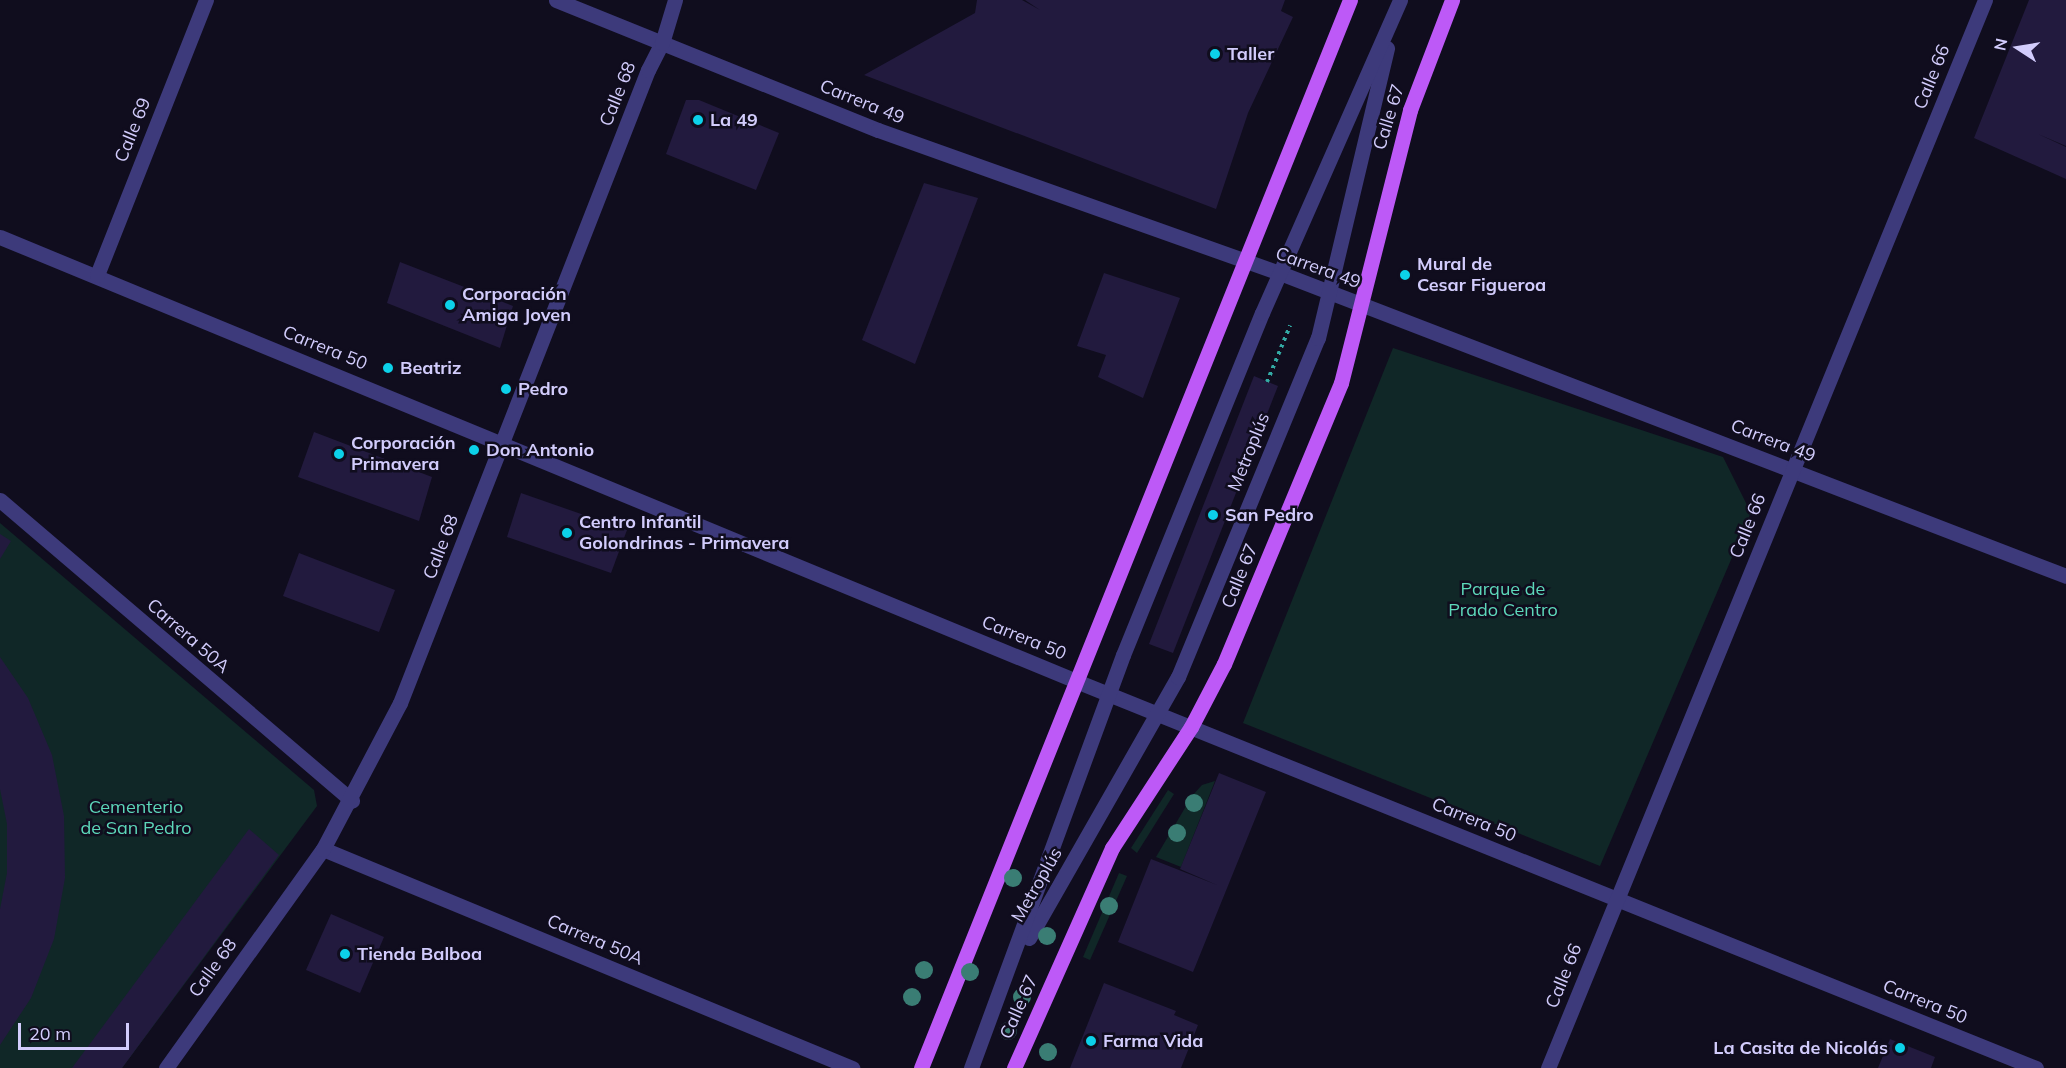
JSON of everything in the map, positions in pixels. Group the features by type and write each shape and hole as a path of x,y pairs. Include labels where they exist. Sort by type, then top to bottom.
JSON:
{"main road":[{"path":"921,1068 1350,0"},
{"name":"Calle 67","path":"1014,1068 1112,848 1191,726 1237,636 1336,394 1362,305 1410,110 1452,0"}],"street":[{"name":"Calle 69","path":"97,275 206,0"},
{"name":"Carrera 49","path":"556,0 878,130 1245,264 1280,273 2066,576"},
{"name":"Calle 68","path":"166,1068 323,849 351,801 400,703 648,70 662,43 675,0"},
{"name":"Calle 66","path":"1548,1068 1984,0"},
{"name":"Metroplús","path":"971,1068 1008,975 1109,694 1280,273 1398,5"},
{"name":"Metroplús","path":"1008,975 1178,677 1318,338 1398,5"},
{"name":"Carrera 50","path":"0,237 502,442 1076,681 2036,1068"},
{"name":"Carrera 50A","path":"0,500 351,801"},
{"name":"Carrera 50A","path":"323,849 852,1068"}],"path":[{"path":"1267,382 1290,326"}],"green space":[{"name":"Parque de Prado Centro","path":"1393,348 1723,457 1751,513 1600,866 1243,723"},
{"name":"Cementerio de San Pedro","path":"0,523 314,790 317,806 122,1068 0,1068"},
{"path":"1215,781 1181,867 1156,857 1192,796 1202,785"},
{"path":"1168,790 1174,794 1137,853 1131,848"},
{"path":"1119,873 1127,876 1090,960 1083,957"}],"building":[{"path":"977,0 1022,0 1040,10 1025,0 1285,0 1281,11 1293,17 1248,113 1216,209 864,75 975,13"},
{"path":"2029,0 2066,0 2066,146 2038,134 2066,147 2066,179 1974,138"},
{"path":"686,100 699,100 779,133 756,190 666,154"},
{"path":"924,183 978,198 915,364 862,340"},
{"name":"Corporación Amiga Joven","path":"400,262 513,306 500,348 387,303"},
{"path":"1104,273 1180,298 1143,398 1098,377 1106,355 1077,346"},
{"name":"San Pedro","path":"1254,376 1278,386 1173,653 1149,644"},
{"name":"Corporación Primavera","path":"314,432 432,477 419,521 298,477"},
{"name":"Centro Infantil Golondrinas - Primavera","path":"521,493 627,530 611,573 507,537"},
{"path":"0,534 11,541 0,559"},
{"path":"299,553 395,590 379,632 283,596"},
{"path":"0,657 28,698 52,755 64,816 65,878 54,939 31,998 0,1045 0,909 7,873 7,824 0,789"},
{"path":"1219,773 1266,792 1193,972 1118,942 1151,859 1217,885 1180,869"},
{"path":"249,829 279,855 122,1068 72,1068"},
{"name":"Tienda Balboa","path":"331,914 384,937 360,993 306,970"},
{"path":"1104,983 1176,1011 1174,1015 1198,1025 1181,1068 1070,1068"},
{"name":"La Casita de Nicolás","path":"1890,1039 1935,1057 1931,1068 1878,1068"}],"place":[{"name":"Taller","path":"1215,54"},
{"name":"La 49","path":"698,120"},
{"name":"Mural de Cesar Figueroa","path":"1405,275"},
{"name":"Corporación Amiga Joven","path":"450,305"},
{"name":"Beatriz","path":"388,368"},
{"name":"Pedro","path":"506,389"},
{"name":"Don Antonio","path":"474,450"},
{"name":"Corporación Primavera","path":"339,454"},
{"name":"San Pedro","path":"1213,515"},
{"name":"Centro Infantil Golondrinas - Primavera","path":"567,533"},
{"name":"Tienda Balboa","path":"345,954"},
{"name":"Farma Vida","path":"1091,1041"},
{"name":"La Casita de Nicolás","path":"1900,1048"}]}
